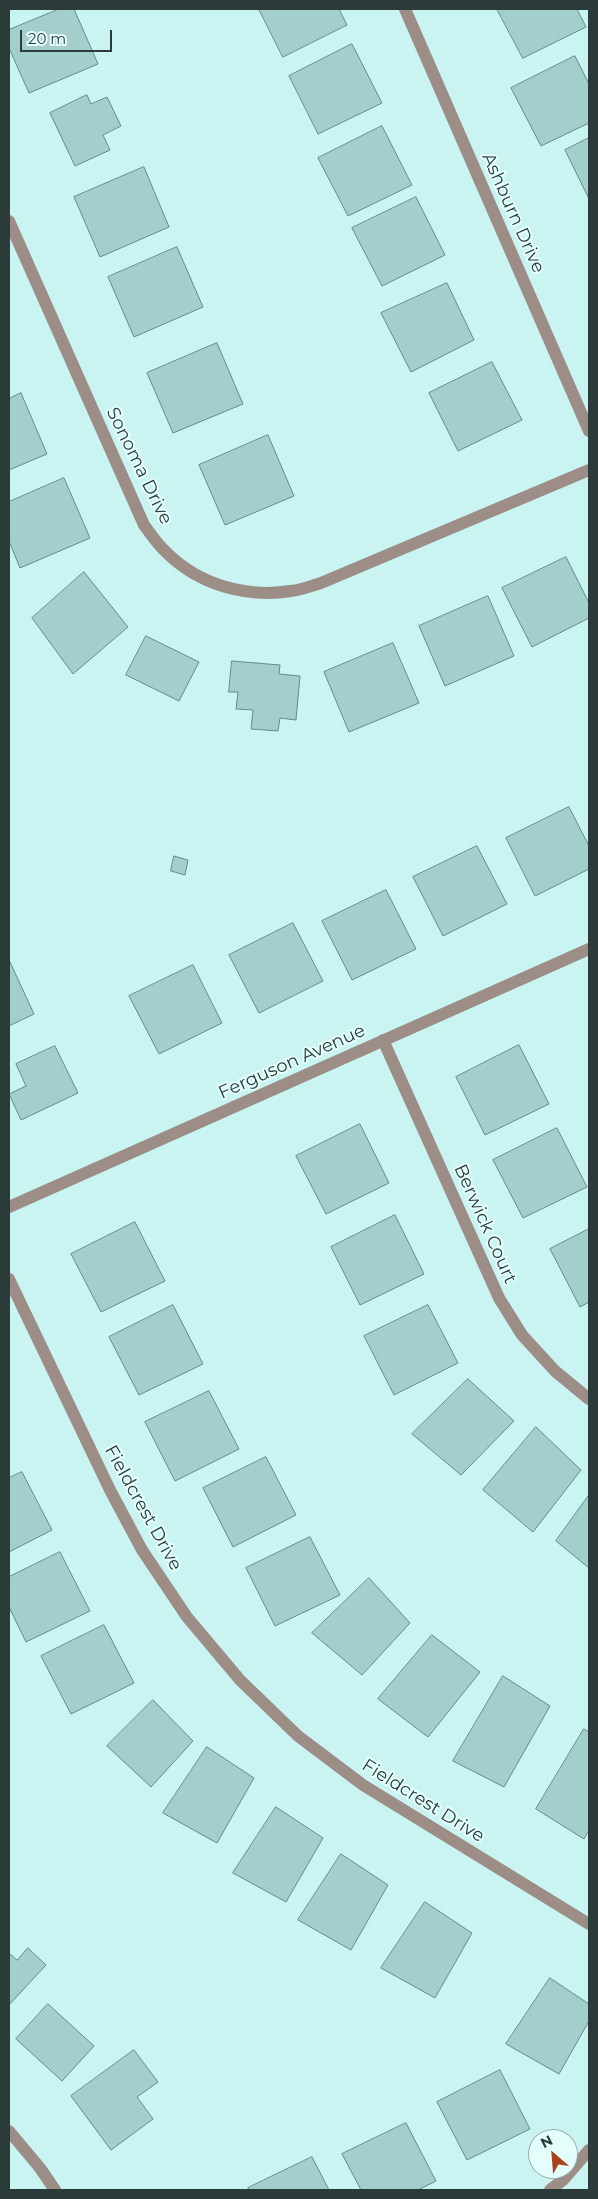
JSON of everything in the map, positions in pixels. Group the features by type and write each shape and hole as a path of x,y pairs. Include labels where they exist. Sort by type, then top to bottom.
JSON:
{"street":[{"name":"Ashburn Drive","path":"405,9 589,431"},
{"name":"Sonoma Drive","path":"9,222 144,525 165,552 192,573 222,587 258,594 292,591 321,583 589,470"},
{"name":"Ferguson Avenue","path":"9,1207 589,949"},
{"name":"Berwick Court","path":"383,1040 499,1298 522,1335 555,1371 589,1399"},
{"name":"Fieldcrest Drive","path":"9,1279 110,1490 142,1550 187,1617 240,1680 298,1736 363,1785 589,1924"},
{"path":"9,2131 40,2168 54,2190"},
{"path":"550,2190 563,2180 589,2150"}],"building":[{"path":"59,9 74,9 98,64 29,93 9,48 9,30"},
{"path":"259,9 339,9 347,25 283,57"},
{"path":"497,9 577,9 586,27 523,58"},
{"path":"352,44 382,103 318,134 289,76"},
{"path":"575,56 589,84 589,123 541,146 511,88"},
{"path":"87,95 91,104 107,97 121,126 103,135 110,150 75,166 50,113"},
{"path":"382,126 412,185 348,216 318,158"},
{"path":"589,138 589,199 565,150"},
{"path":"144,167 169,227 100,257 74,197"},
{"path":"416,197 445,255 382,286 352,228"},
{"path":"177,247 203,307 134,337 108,277"},
{"path":"447,283 474,340 411,372 381,313"},
{"path":"217,343 243,404 173,433 147,373"},
{"path":"492,362 522,420 458,451 429,393"},
{"path":"21,393 47,454 9,470 9,399"},
{"path":"268,435 294,496 225,525 199,465"},
{"path":"64,478 90,538 20,568 9,541 9,502"},
{"path":"566,557 589,603 589,618 532,647 502,588"},
{"path":"84,572 128,627 73,674 32,618"},
{"path":"488,596 514,656 445,686 419,626"},
{"path":"146,636 199,662 179,701 126,675"},
{"path":"393,643 419,703 349,732 324,672"},
{"path":"232,661 280,665 279,674 300,676 296,720 280,718 278,731 251,729 253,710 236,709 238,692 229,692"},
{"path":"569,807 589,846 589,869 535,896 506,838"},
{"path":"477,846 507,904 443,936 413,877"},
{"path":"174,856 188,860 185,875 171,871"},
{"path":"386,890 416,949 352,980 322,921"},
{"path":"293,923 323,981 259,1013 229,955"},
{"path":"9,963 34,1014 9,1026"},
{"path":"193,965 222,1023 159,1054 129,996"},
{"path":"519,1045 549,1104 485,1135 456,1077"},
{"path":"55,1046 78,1093 21,1120 9,1094 26,1086 16,1064"},
{"path":"360,1124 389,1183 326,1214 296,1156"},
{"path":"557,1128 587,1187 523,1218 493,1160"},
{"path":"395,1215 424,1274 360,1305 331,1247"},
{"path":"135,1222 165,1281 101,1312 71,1254"},
{"path":"589,1229 589,1302 580,1307 550,1249"},
{"path":"173,1305 203,1364 139,1395 109,1337"},
{"path":"428,1305 458,1363 394,1395 364,1336"},
{"path":"468,1379 514,1421 461,1475 412,1434"},
{"path":"209,1391 239,1449 175,1481 145,1422"},
{"path":"536,1427 581,1470 533,1532 483,1490"},
{"path":"266,1457 296,1515 233,1547 203,1488"},
{"path":"22,1472 52,1530 9,1552 9,1478"},
{"path":"589,1495 589,1568 556,1541"},
{"path":"310,1537 340,1595 275,1626 246,1568"},
{"path":"60,1552 90,1611 26,1642 9,1607 9,1577"},
{"path":"369,1578 410,1623 362,1675 312,1633"},
{"path":"104,1625 134,1683 71,1714 41,1656"},
{"path":"432,1635 480,1672 428,1737 378,1699"},
{"path":"503,1676 550,1706 504,1787 453,1761"},
{"path":"153,1700 193,1741 151,1787 107,1746"},
{"path":"584,1729 589,1732 589,1830 584,1839 536,1809"},
{"path":"207,1747 254,1778 217,1843 163,1813"},
{"path":"276,1807 323,1838 286,1902 233,1873"},
{"path":"341,1854 388,1885 351,1950 298,1920"},
{"path":"425,1902 472,1933 435,1998 381,1968"},
{"path":"28,1948 46,1965 9,2005 9,1953 17,1960"},
{"path":"550,1978 589,2004 589,2021 559,2074 506,2044"},
{"path":"48,2004 94,2046 62,2081 16,2039"},
{"path":"134,2050 158,2082 137,2097 153,2119 111,2150 71,2096"},
{"path":"500,2070 530,2129 467,2160 437,2102"},
{"path":"406,2123 436,2181 418,2190 361,2190 342,2154"},
{"path":"312,2157 329,2190 249,2190 248,2188"}]}
